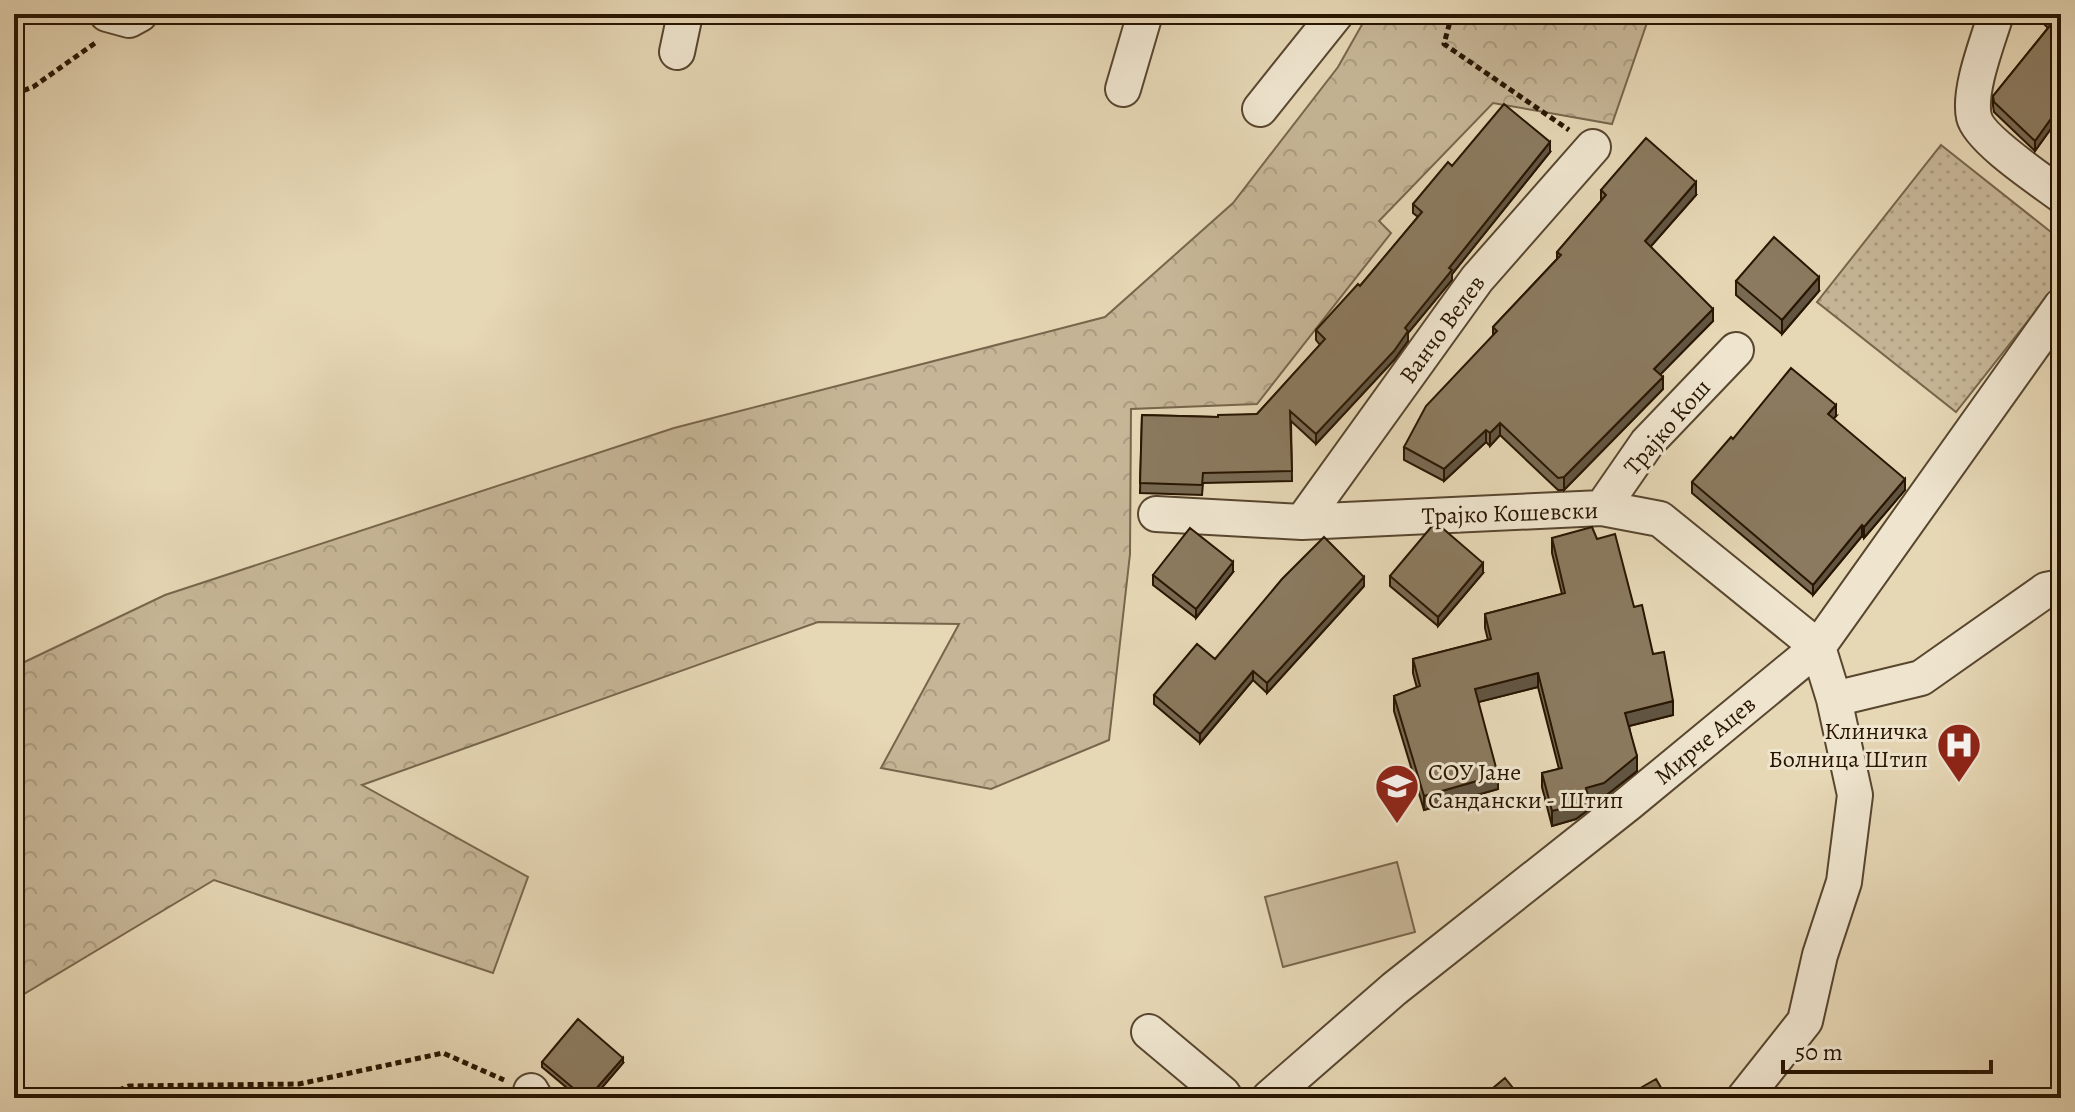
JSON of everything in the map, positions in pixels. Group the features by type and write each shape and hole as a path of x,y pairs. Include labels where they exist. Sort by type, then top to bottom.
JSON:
{"street":[{"path":"677,52 684,19 682,14"},
{"path":"1123,89 1145,14"},
{"path":"1260,109 1336,14"},
{"path":"1996,14 1975,90 1974,116 1980,132 2061,195"},
{"name":"Ванчо Велев","path":"1302,522 1477,279 1593,147"},
{"name":"Мирче Ацев","path":"1269,1098 1394,989 1629,803 1818,647 2061,306"},
{"name":"Трајко Кош","path":"1602,508 1647,443 1736,350"},
{"name":"Трајко Кошевски","path":"1156,514 1302,522 1602,508 1660,519 1818,647"},
{"path":"1834,699 1921,678 2046,590 2061,587"},
{"path":"1744,1098 1805,1021 1820,955 1844,882 1855,795 1834,699 1818,647"},
{"path":"1149,1032 1225,1098"}],"path":[{"path":"1452,14 1444,44 1593,147"},
{"path":"14,94 33,87 125,16"},
{"path":"100,1098 129,1086 299,1084 443,1053 533,1095"}],"green space":[{"path":"1368,14 1650,14 1612,124 1493,103 1379,221 1391,233 1257,404 1131,409 1130,554 1109,740 991,789 881,768 959,624 818,622 362,785 528,877 493,973 214,880 14,1000 14,667 165,595 674,428 1105,317 1233,203 1338,67"},
{"path":"1941,145 2061,240 2061,279 1956,412 1817,302"},
{"path":"1397,862 1415,932 1283,967 1265,897"}],"building":[{"path":"2044,14 2061,14 2061,119 2055,113 2035,141 1994,102 1993,96 2053,22"},
{"path":"1504,104 1550,142 1449,268 1452,270 1405,328 1408,331 1394,351 1316,434 1290,411 1292,471 1203,473 1202,485 1140,483 1142,415 1218,417 1257,414 1325,339 1316,330 1358,284 1360,286 1422,212 1413,204 1448,162 1452,166"},
{"path":"1646,138 1696,182 1645,241 1713,309 1654,369 1663,377 1564,477 1558,478 1500,423 1490,433 1486,430 1444,469 1404,447 1426,406 1497,331 1493,327 1561,255 1557,252 1606,195 1601,190"},
{"path":"1774,237 1819,277 1782,320 1736,281"},
{"path":"1791,368 1836,405 1828,414 1905,479 1813,585 1692,482 1731,437 1733,439"},
{"path":"1432,526 1440,526 1483,563 1438,617 1390,576"},
{"path":"1592,527 1597,539 1615,534 1634,607 1642,605 1653,654 1664,652 1673,701 1625,713 1637,756 1604,783 1586,788 1588,796 1576,805 1552,811 1542,773 1562,768 1538,673 1475,689 1498,775 1424,796 1394,696 1420,686 1413,659 1491,639 1485,614 1565,593 1552,538"},
{"path":"1190,528 1233,562 1196,609 1153,575"},
{"path":"1324,537 1364,577 1267,683 1253,671 1200,734 1154,695 1197,644 1215,659 1282,579"},
{"path":"578,1019 623,1058 588,1098 542,1062"},
{"path":"1505,1078 1521,1098 1481,1098"},
{"path":"1656,1079 1667,1098 1623,1098"}],"place":[{"name":"Клиничка Болница Штип","path":"1959,784"},
{"name":"СОУ Јане Сандански - Штип","path":"1397,825"}]}
